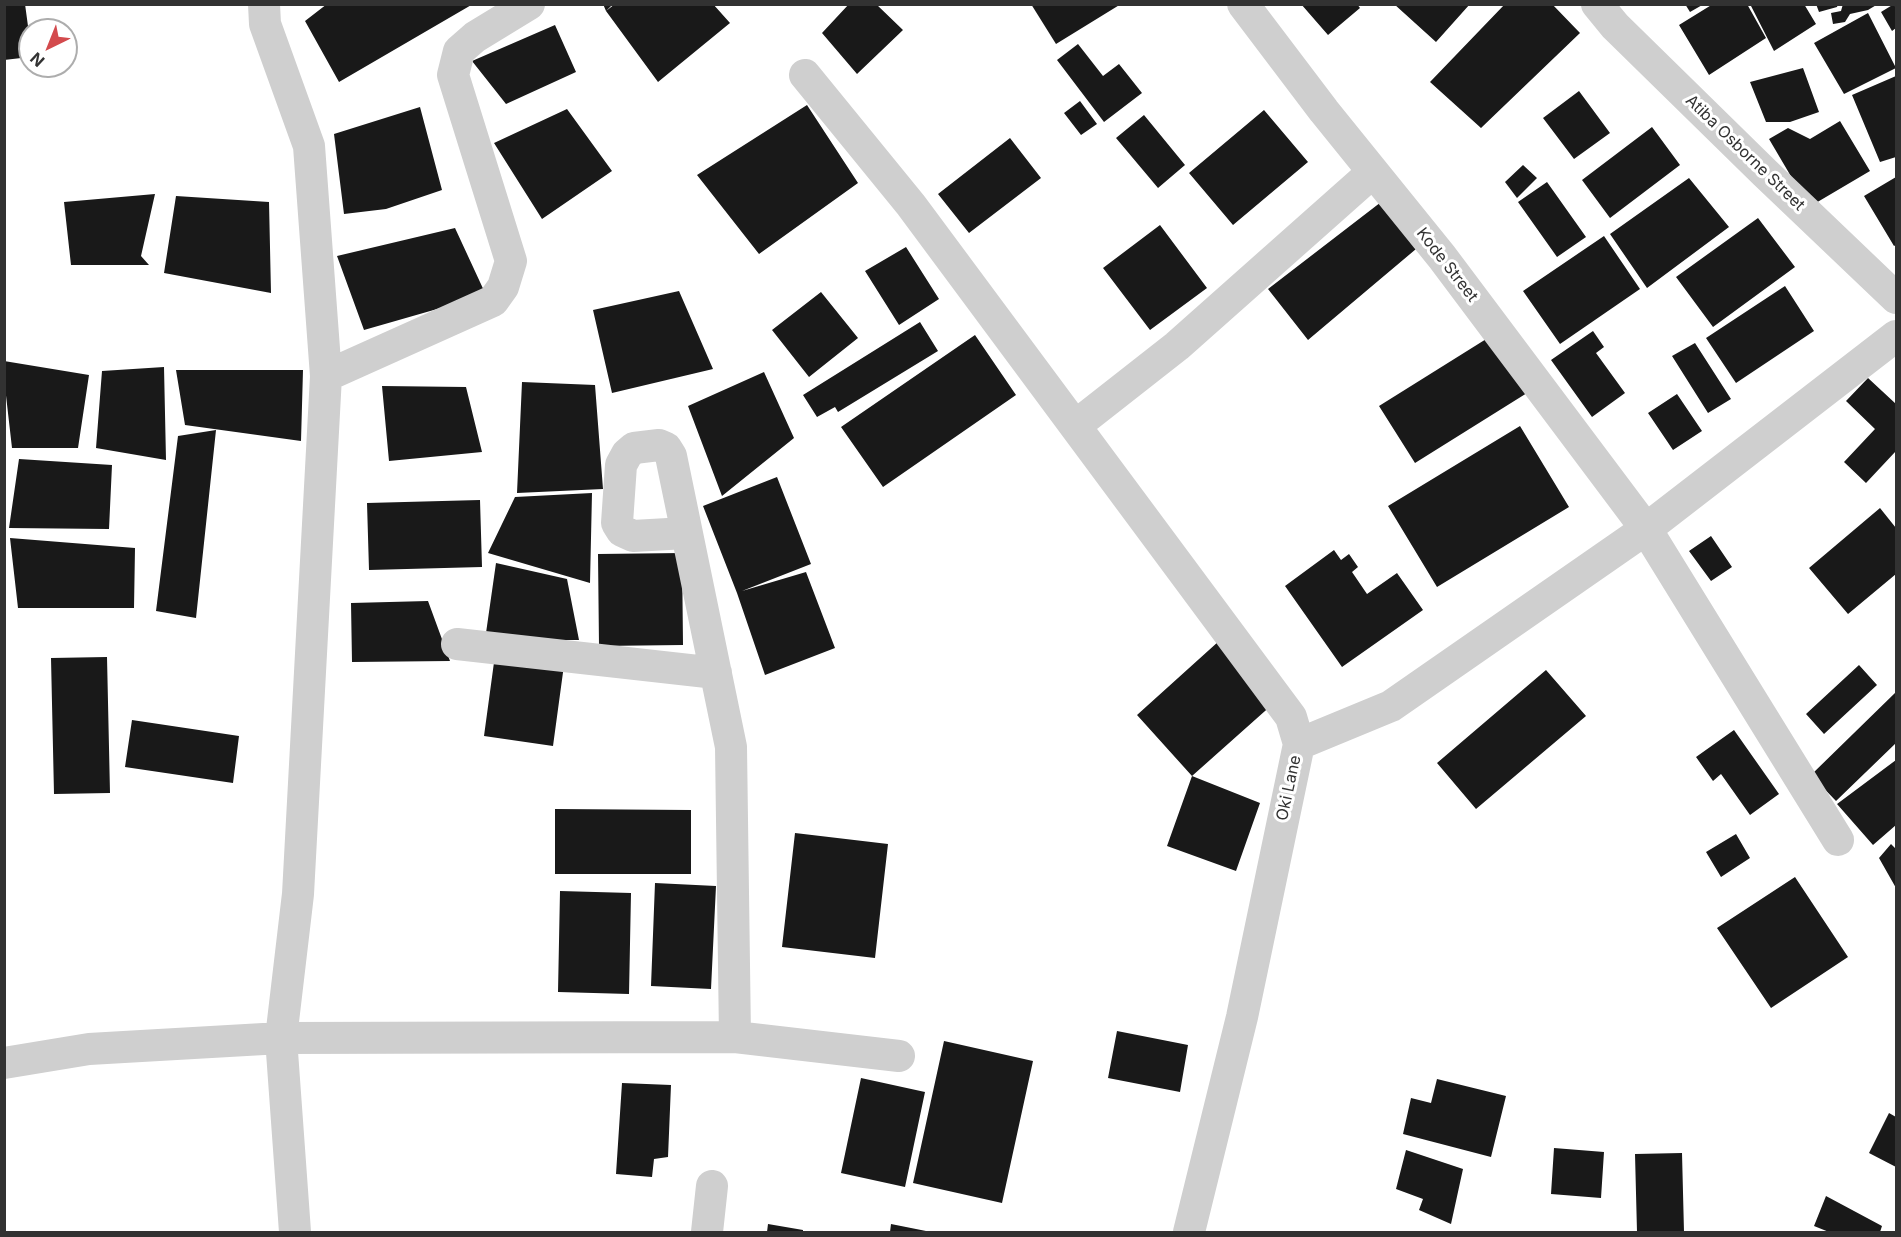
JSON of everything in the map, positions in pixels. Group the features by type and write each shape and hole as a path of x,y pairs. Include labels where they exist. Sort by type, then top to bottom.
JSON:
{"street":[{"path":"264,4 265,24 309,146 326,376 298,894 281,1038 296,1233"},
{"path":"326,376 494,301 503,287 512,261 453,75 459,51 475,37 529,4"},
{"name":"Kode Street","path":"1243,4 1442,257 1646,529 1838,840"},
{"name":"Atiba Osborne Street","path":"1597,4 1615,26 1756,165 1896,298"},
{"path":"805,75 911,205 1291,717 1299,744"},
{"path":"1075,426 1177,346 1373,172"},
{"name":"Oki Lane","path":"1189,1233 1242,1017 1299,744 1391,706 1646,529 1896,336"},
{"path":"687,533 731,747 735,1037"},
{"path":"457,644 716,673"},
{"path":"4,1063 88,1049 281,1038 735,1037 899,1056"},
{"path":"707,1233 712,1186"}],"building":[{"path":"4,4 25,4 27,18 18,18 18,58 4,60"},
{"path":"327,4 473,4 339,82 305,21"},
{"path":"603,4 613,4 606,11"},
{"path":"615,4 713,4 730,23 658,82 606,11"},
{"path":"849,4 876,4 903,30 857,74 822,33"},
{"path":"1031,4 1121,4 1056,44"},
{"path":"1301,4 1357,4 1360,8 1328,35"},
{"path":"1394,4 1470,4 1436,42"},
{"path":"1505,4 1552,4 1580,33 1481,128 1430,82"},
{"path":"1685,4 1704,4 1690,12"},
{"path":"1713,4 1747,4 1766,38 1709,75 1679,25"},
{"path":"1750,4 1804,4 1816,24 1774,51"},
{"path":"1816,4 1838,4 1837,7 1819,12"},
{"path":"1843,4 1878,4 1868,10 1850,14 1845,22 1833,24 1831,13 1841,11"},
{"path":"1894,4 1896,28 1892,31 1881,12"},
{"path":"1868,13 1896,68 1844,94 1814,43"},
{"path":"555,25 576,72 506,104 472,61"},
{"path":"1078,44 1103,76 1119,64 1142,93 1104,122 1057,60"},
{"path":"1803,68 1819,112 1790,122 1766,122 1750,82"},
{"path":"1896,76 1896,157 1880,162 1852,95"},
{"path":"1579,91 1610,133 1574,159 1543,118"},
{"path":"1080,101 1097,124 1081,135 1064,113"},
{"path":"807,105 858,183 759,254 697,175"},
{"path":"420,107 442,190 386,209 344,214 334,134"},
{"path":"567,109 612,171 542,219 494,143"},
{"path":"1264,110 1308,162 1233,225 1189,173"},
{"path":"1144,115 1185,165 1158,188 1116,138"},
{"path":"1840,121 1870,171 1809,207 1769,139 1788,128 1810,139"},
{"path":"1652,127 1680,165 1610,218 1582,180"},
{"path":"1010,138 1041,178 969,233 938,194"},
{"path":"1523,165 1537,178 1517,198 1505,182"},
{"path":"1896,177 1896,245 1894,246 1864,196"},
{"path":"1689,178 1729,227 1647,288 1610,234"},
{"path":"1547,182 1586,237 1557,257 1518,202"},
{"path":"155,194 141,256 149,265 71,265 64,202"},
{"path":"176,196 269,202 271,293 164,273"},
{"path":"1385,199 1416,249 1308,340 1268,289"},
{"path":"1758,218 1795,267 1713,327 1676,277"},
{"path":"1160,225 1207,288 1150,330 1103,268"},
{"path":"455,228 486,295 364,330 337,256"},
{"path":"1604,236 1640,289 1560,344 1523,291"},
{"path":"906,247 939,299 899,325 865,271"},
{"path":"1785,286 1814,331 1736,383 1706,338"},
{"path":"679,291 713,369 612,393 593,310"},
{"path":"821,292 858,338 809,377 772,330"},
{"path":"920,322 938,351 838,412 835,407 817,417 803,395"},
{"path":"1593,331 1604,347 1596,353 1625,393 1592,417 1551,360"},
{"path":"975,335 1016,395 883,487 841,427"},
{"path":"1491,336 1527,393 1415,463 1379,406"},
{"path":"1695,343 1731,399 1708,413 1672,356"},
{"path":"4,361 89,375 78,448 12,448"},
{"path":"164,367 166,460 96,448 102,371"},
{"path":"176,370 303,370 301,441 185,425"},
{"path":"764,372 794,438 722,496 688,406"},
{"path":"1868,378 1896,404 1896,451 1866,483 1844,462 1875,429 1846,401"},
{"path":"522,382 595,385 603,489 517,493"},
{"path":"382,386 466,387 482,452 389,461"},
{"path":"1677,394 1702,431 1673,450 1648,413"},
{"path":"1520,426 1569,507 1437,587 1388,506"},
{"path":"216,430 196,618 156,611 178,436"},
{"path":"19,459 112,465 109,529 9,528"},
{"path":"777,477 811,564 742,591 806,572 835,648 765,675 737,593 703,506"},
{"path":"592,493 590,583 488,553 515,497"},
{"path":"480,500 482,567 369,570 367,503"},
{"path":"1880,508 1896,528 1896,574 1848,614 1809,568"},
{"path":"1711,536 1732,567 1711,581 1689,551"},
{"path":"10,538 135,548 134,608 18,608"},
{"path":"1334,550 1341,560 1349,554 1358,567 1352,572 1367,594 1397,573 1423,610 1342,667 1285,586"},
{"path":"682,553 683,645 599,646 598,554"},
{"path":"496,563 567,579 579,640 485,640"},
{"path":"428,601 450,661 352,662 351,603"},
{"path":"1219,641 1274,703 1192,776 1137,715"},
{"path":"495,655 564,665 553,746 484,736"},
{"path":"107,657 110,793 54,794 51,658"},
{"path":"1859,665 1877,685 1824,734 1806,714"},
{"path":"1546,670 1586,716 1476,809 1437,763"},
{"path":"1896,692 1896,743 1836,801 1811,775"},
{"path":"132,720 239,736 233,783 125,767"},
{"path":"1734,730 1779,794 1750,815 1721,774 1713,781 1696,757"},
{"path":"1896,760 1896,825 1873,845 1837,804"},
{"path":"1192,776 1260,803 1236,871 1167,846"},
{"path":"555,809 691,810 691,874 555,874"},
{"path":"795,833 888,844 875,958 782,947"},
{"path":"1736,834 1750,858 1721,877 1706,852"},
{"path":"1891,844 1896,849 1896,888 1879,858"},
{"path":"1795,877 1848,957 1771,1008 1717,928"},
{"path":"655,883 716,886 711,989 651,986"},
{"path":"560,891 631,893 629,994 558,992"},
{"path":"1117,1031 1188,1045 1180,1092 1108,1078"},
{"path":"944,1041 1033,1061 1002,1203 913,1183"},
{"path":"861,1078 925,1092 905,1187 841,1173"},
{"path":"1437,1079 1506,1096 1491,1157 1403,1134 1411,1098 1431,1103"},
{"path":"622,1083 671,1085 668,1157 654,1159 652,1177 616,1174"},
{"path":"1889,1113 1896,1117 1896,1167 1869,1153"},
{"path":"1554,1148 1604,1152 1601,1198 1551,1194"},
{"path":"1406,1150 1463,1169 1451,1224 1419,1210 1423,1199 1396,1189"},
{"path":"1682,1153 1684,1232 1637,1232 1635,1154"},
{"path":"1826,1196 1882,1226 1880,1232 1829,1232 1814,1226"},
{"path":"768,1224 803,1230 803,1232 767,1232"},
{"path":"891,1224 926,1231 926,1232 890,1232"}]}
